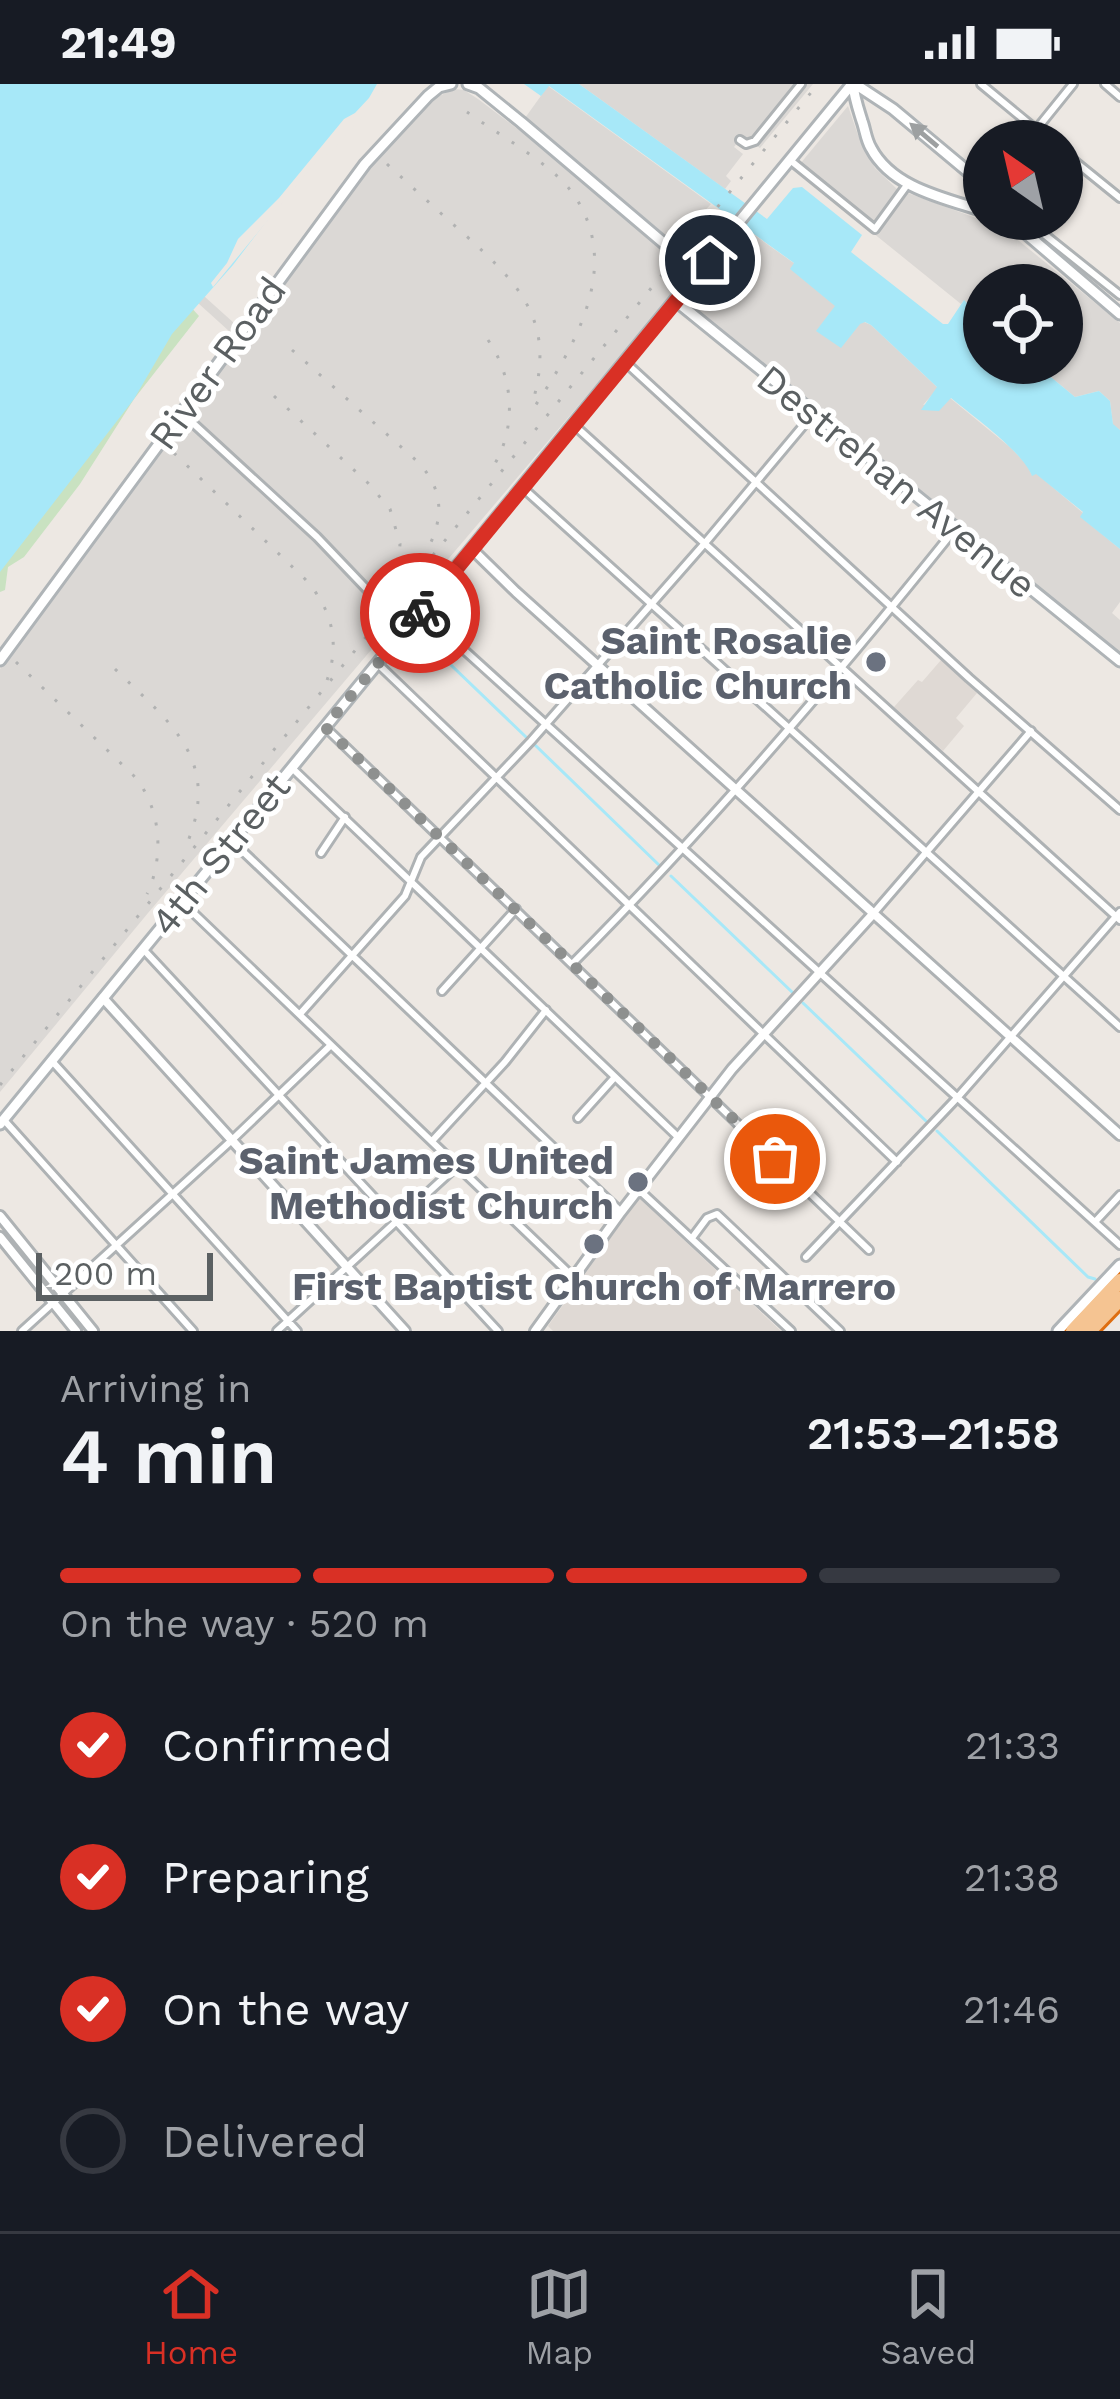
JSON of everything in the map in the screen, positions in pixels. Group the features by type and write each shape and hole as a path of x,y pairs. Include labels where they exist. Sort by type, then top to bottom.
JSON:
{"highway":[{"path":"1073,1331 1120,1281"},
{"path":"1089,1331 1120,1299"}],"main road":[{"name":"River Road","path":"0,660 365,164 428,96 451,84"},
{"path":"468,84 521,122 699,272"},
{"path":"853,84 872,152 908,184 963,203"},
{"path":"853,84 893,109 963,167"},
{"name":"4th Street","path":"2,1122 853,84"},
{"path":"1032,240 1120,314"},
{"name":"Destrehan Avenue","path":"676,301 1120,661"},
{"path":"1058,1331 1120,1265"}],"street":[{"path":"740,140 754,141 801,84"},
{"path":"981,84 1024,120"},
{"path":"1044,120 1073,84"},
{"path":"1105,84 1120,97"},
{"path":"790,160 875,229 908,184"},
{"path":"1083,168 1120,198"},
{"path":"1051,240 1120,295"},
{"path":"1111,288 1120,277"},
{"path":"626,362 1120,810"},
{"path":"180,412 378,601"},
{"path":"301,1014 405,896 421,857 545,725 813,414"},
{"path":"574,425 1119,916 957,1098 806,1257"},
{"path":"523,488 1120,1027"},
{"path":"572,964 737,791 955,529"},
{"path":"472,549 1120,1136"},
{"path":"421,611 1120,1245"},
{"path":"378,664 897,1162"},
{"path":"325,727 869,1250"},
{"path":"543,1328 621,1212 711,1096 1031,731"},
{"path":"292,768 679,1138"},
{"path":"321,853 345,817"},
{"path":"232,841 621,1212"},
{"path":"182,902 574,1279"},
{"path":"442,991 516,909"},
{"path":"143,949 498,1331"},
{"path":"103,998 405,1331"},
{"path":"433,1140 546,1010"},
{"path":"22,1331 331,1045"},
{"path":"51,1060 297,1331"},
{"path":"578,1118 615,1077"},
{"path":"2,1122 193,1331"},
{"path":"277,1331 458,1165"},
{"path":"638,1189 791,1331"},
{"path":"1096,1222 1120,1195"},
{"path":"692,1238 707,1218 717,1214 840,1331"},
{"path":"0,1216 93,1331"},
{"path":"0,1237 76,1331"}],"shaded area":[{"path":"579,84 813,84 760,148 743,136 734,147 743,154 726,176 731,181 725,189"},
{"path":"548,86 711,204 685,232 678,227 669,238 525,118"},
{"path":"455,89 478,99 549,153 690,274 0,1092 0,669 240,341 177,284 184,278 245,333 377,154 430,100"},
{"path":"848,106 875,168 897,189 963,213 963,240 1018,240 1047,264 963,264 961,304 795,170"},
{"path":"746,229 795,264 791,269 836,306 817,331 864,322 871,325 938,388 923,405 950,398 1120,549 1120,602 1112,613 1120,620 1120,655 682,303"},
{"path":"1083,293 1120,323 1120,430 1113,425 1110,401 1099,391 1075,397 1059,384 1083,384"},
{"path":"941,660 977,693 956,718 964,726 943,751 894,707"},
{"path":"639,1198 781,1331 553,1331 548,1326"}],"green space":[{"path":"187,303 199,316 134,399 80,484 24,557 8,567 5,590 0,592 0,561"}],"water":[{"path":"0,84 379,84 172,334 134,399 0,572"},
{"path":"524,84 579,84 767,219 793,188 802,187 862,235 851,252 943,324 948,324 963,302 963,384 1059,384 1075,397 1099,391 1110,401 1113,424 1120,430 1120,549 1080,517 1083,512 1036,474 1032,476 1008,445 951,398 939,411 921,410 937,387 871,325 860,324 841,348 816,331 835,306 790,269 794,263 549,86 541,96"}],"pier":[{"path":"377,84 385,84 380,97 333,150 316,162 213,287 211,283 238,239"}],"waterway":[{"path":"428,643 526,737"},
{"path":"535,745 660,866"},
{"path":"671,876 792,992"},
{"path":"803,1003 926,1121"},
{"path":"937,1131 1095,1279"}],"railway":[{"path":"0,1085 818,84"},
{"path":"467,112 562,180 587,219 594,248 594,277 577,334 531,412"},
{"path":"387,164 501,269 528,306 540,348 533,401"},
{"path":"488,340 504,371 509,405 505,439 491,470"},
{"path":"292,350 427,473 439,506 425,554"},
{"path":"274,396 390,509 400,544 396,578 384,606"},
{"path":"174,453 305,579 322,602 333,640 326,683"},
{"path":"16,662 133,775 150,801 158,848 147,894"},
{"path":"115,669 171,726 194,766 196,816 186,846"}],"way so far":[{"path":"420,613 325,727 775,1159"}],"place":[{"name":"Saint Rosalie Catholic Church","path":"876,662"},
{"name":"Saint James United Methodist Church","path":"638,1182"},
{"name":"First Baptist Church of Marrero","path":"594,1244"}],"route":[{"path":"420,613 710,260"}]}
